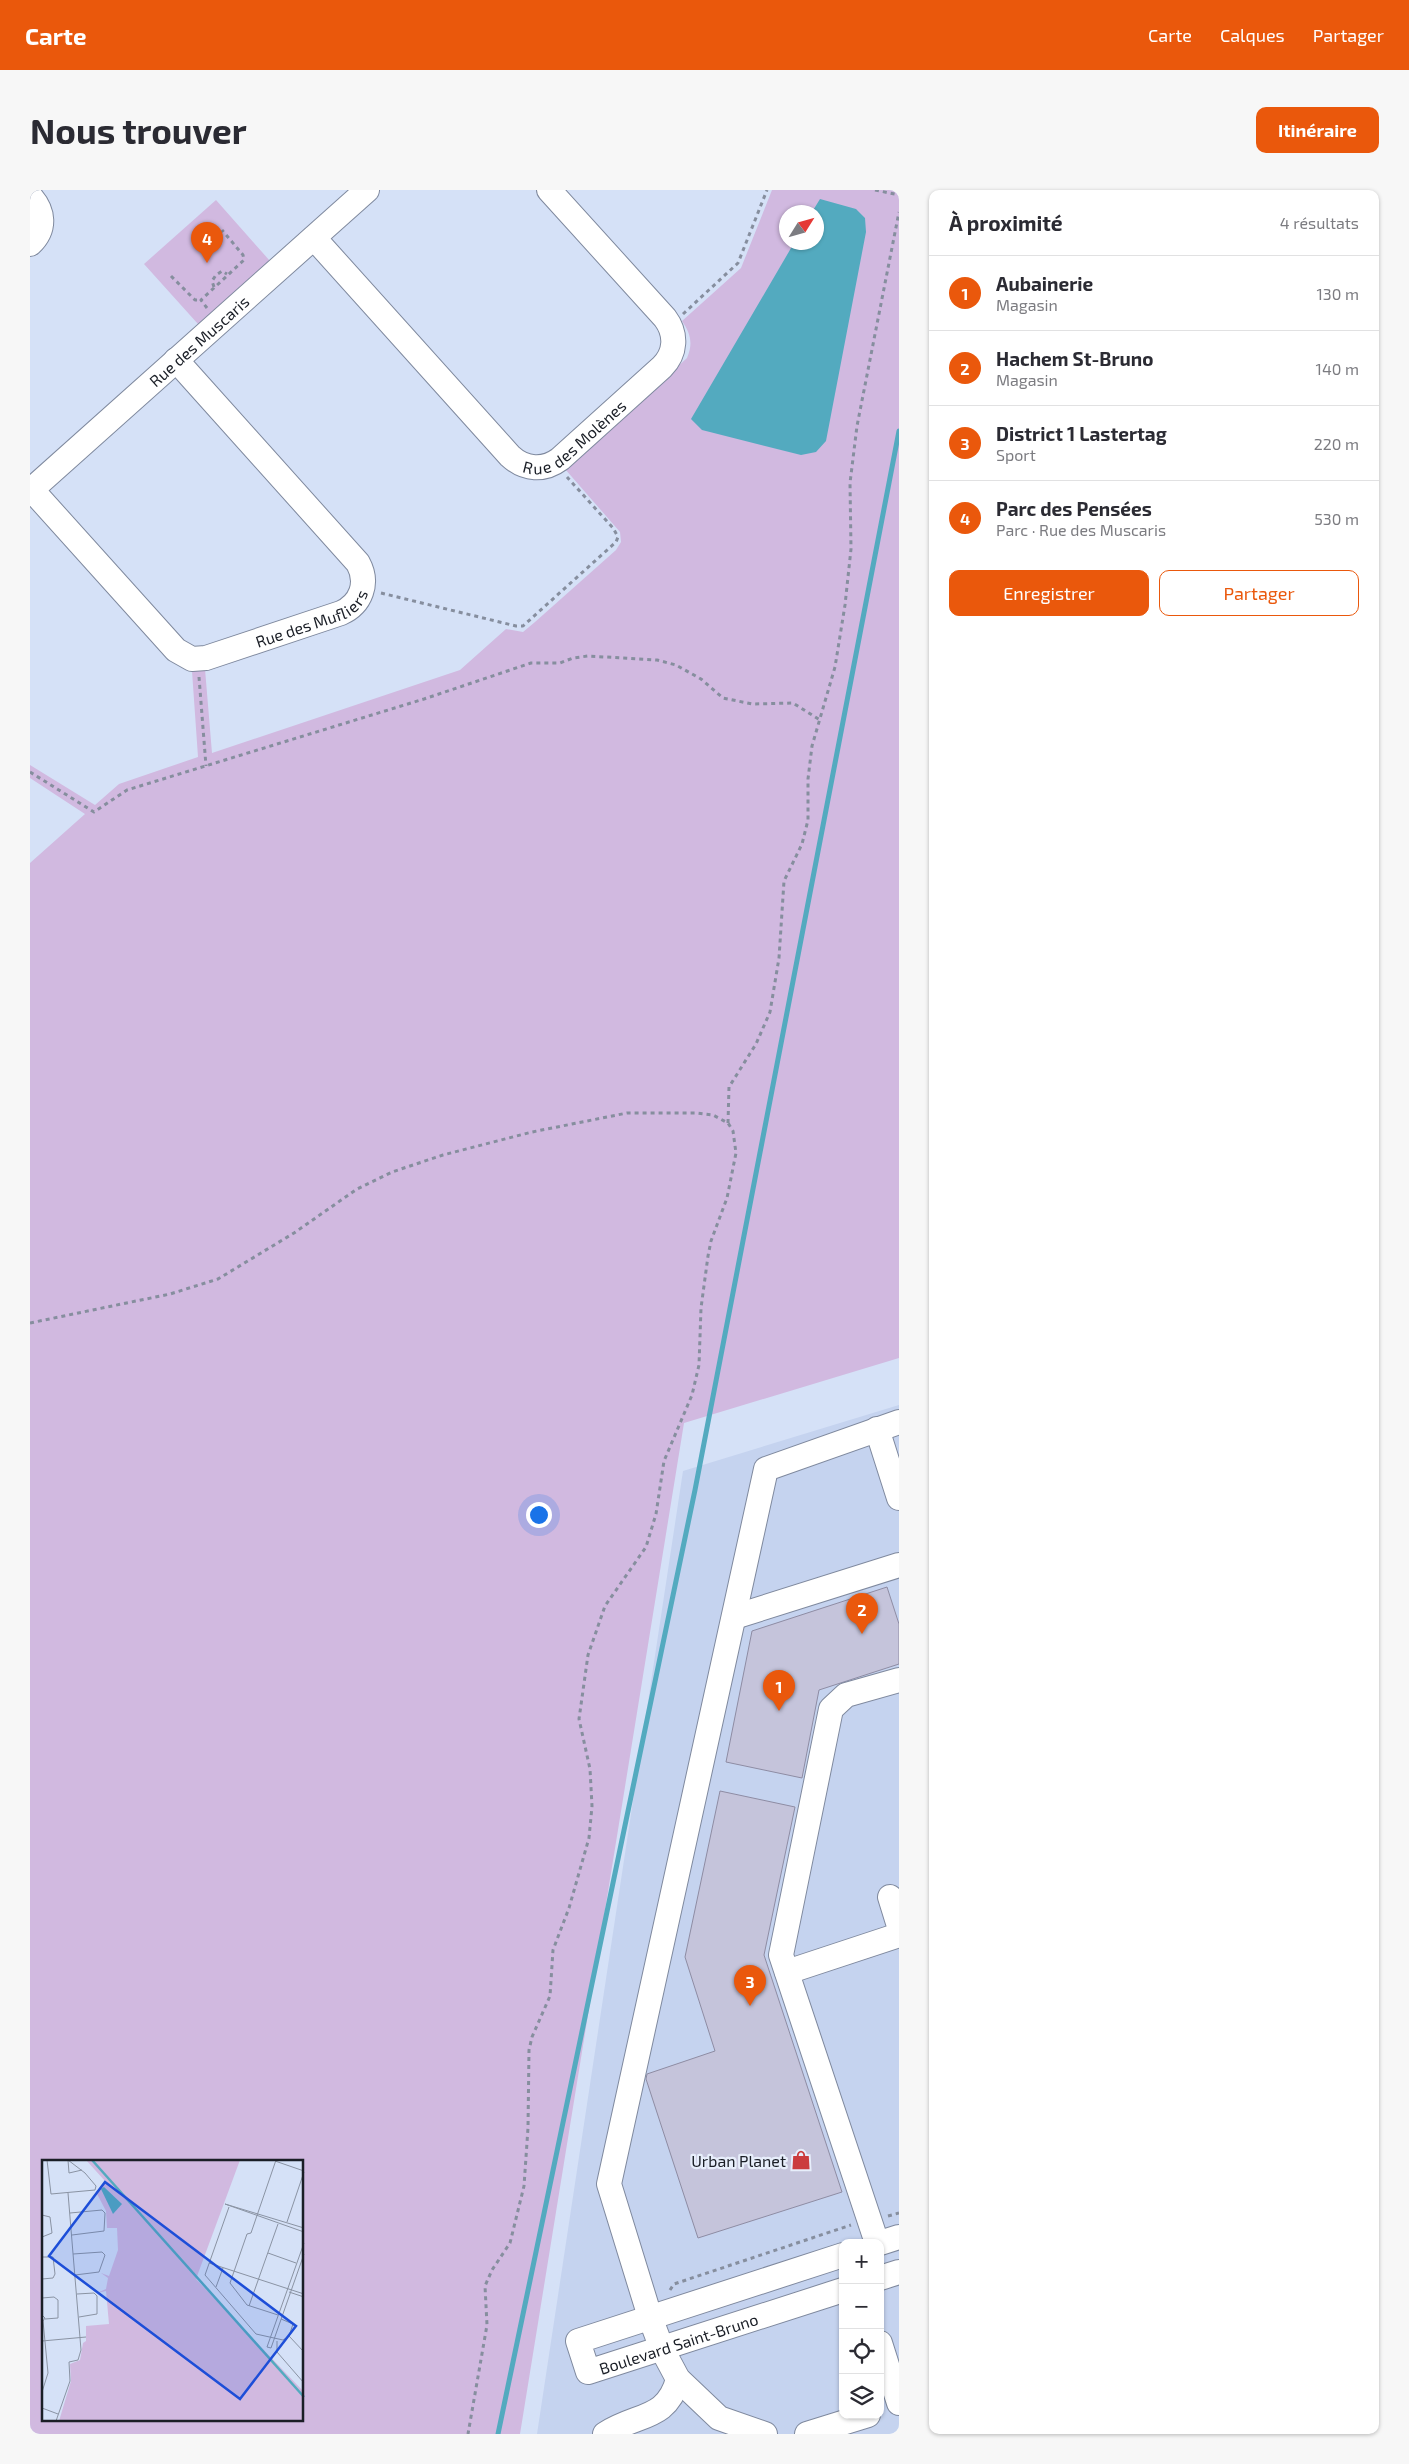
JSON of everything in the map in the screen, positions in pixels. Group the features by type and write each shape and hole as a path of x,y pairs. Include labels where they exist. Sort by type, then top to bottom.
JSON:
{"street":[{"name":"Rue des Muscaris","path":"31,490 367,190"},
{"name":"Rue des Molènes","path":"314,238 510,456 529,467 546,467 560,459 662,367 672,354 674,344 671,328 665,318 549,190"},
{"path":"30,196 37,204 42,219 38,234 30,244"},
{"name":"Rue des Mufliers","path":"31,490 176,650 187,657 206,658 341,613 354,604 361,595 363,584 363,573 358,563 176,360"},
{"path":"764,2434 719,2418 678,2379 662,2349 650,2317 609,2184 766,1469 899,1422"},
{"path":"877,1429 899,1498"},
{"path":"734,1616 899,1565"},
{"path":"899,1680 846,1695 831,1709 781,1954 876,2236 899,2237"},
{"path":"890,1897 899,1926"},
{"path":"786,1972 899,1935"},
{"name":"Boulevard Saint-Bruno","path":"839,2256 578,2341 588,2372 839,2291"},
{"path":"884,2277 899,2272"},
{"path":"884,2356 899,2404 884,2410"},
{"path":"606,2434 622,2424 659,2410 670,2401 678,2379"},
{"path":"808,2434 855,2419"}],"path":[{"path":"679,317 738,263 767,190"},
{"path":"875,190 899,195"},
{"path":"728,1123 729,1087 756,1044 770,1012 779,958 784,881 802,844 808,820 809,762 835,667 845,605 851,549 850,483 858,426 899,212"},
{"path":"171,276 195,300 201,300 242,262 244,257 222,230"},
{"path":"214,287 212,281 215,274 224,271 227,274"},
{"path":"201,300 211,312"},
{"path":"375,592 522,626 616,542 618,537 613,528 563,472"},
{"path":"30,772 94,812 127,790 433,696 531,663 560,663 573,658 588,656 657,660 676,665 694,674 723,698 752,704 793,704 820,720"},
{"path":"198,671 206,766"},
{"path":"30,1322 170,1294 218,1280 294,1233 365,1184 443,1155 532,1132 627,1113 696,1113 713,1115 728,1123 733,1131 736,1153 727,1198 711,1241 708,1256 700,1308 698,1365 692,1395 664,1462 656,1514 646,1547 605,1606 588,1655 579,1719 590,1769 592,1806 589,1838 553,1950 550,1996 532,2036 529,2050 528,2128 524,2186 510,2242 492,2270 485,2286 487,2325 468,2434"},
{"name":"Boulevard Saint-Bruno","path":"650,2317 674,2284 846,2226 876,2236 899,2213"}],"shaded area":[{"path":"772,190 899,190 899,1358 684,1423 520,2434 30,2434 30,863 85,814 30,778 30,765 95,805 119,784 198,757 192,671 205,669 212,753 460,670 506,629 523,632 616,550 621,542 620,532 565,469 687,358 690,339 682,321 741,268"},
{"path":"216,200 270,261 198,324 144,264"},
{"path":"899,1405 899,2434 537,2434 683,1471"}],"water":[{"path":"820,199 856,209 865,218 866,232 826,441 816,452 801,455 702,430 691,419 790,250 824,250 824,205 816,205"}],"building":[{"path":"887,1587 899,1624 899,1664 819,1690 802,1778 726,1762 752,1631"},
{"path":"720,1791 795,1807 764,1955 842,2192 698,2238 646,2079 647,2074 715,2051 685,1957"}],"waterway":[{"path":"498,2434 695,1490 899,431"}],"place":[{"name":"Parc des Pensées","path":"207,263"},
{"name":"Hachem St-Bruno","path":"862,1634"},
{"name":"Aubainerie","path":"779,1711"},
{"name":"District 1 Lastertag","path":"750,2006"},
{"name":"Urban Planet","path":"801,2160"}]}
